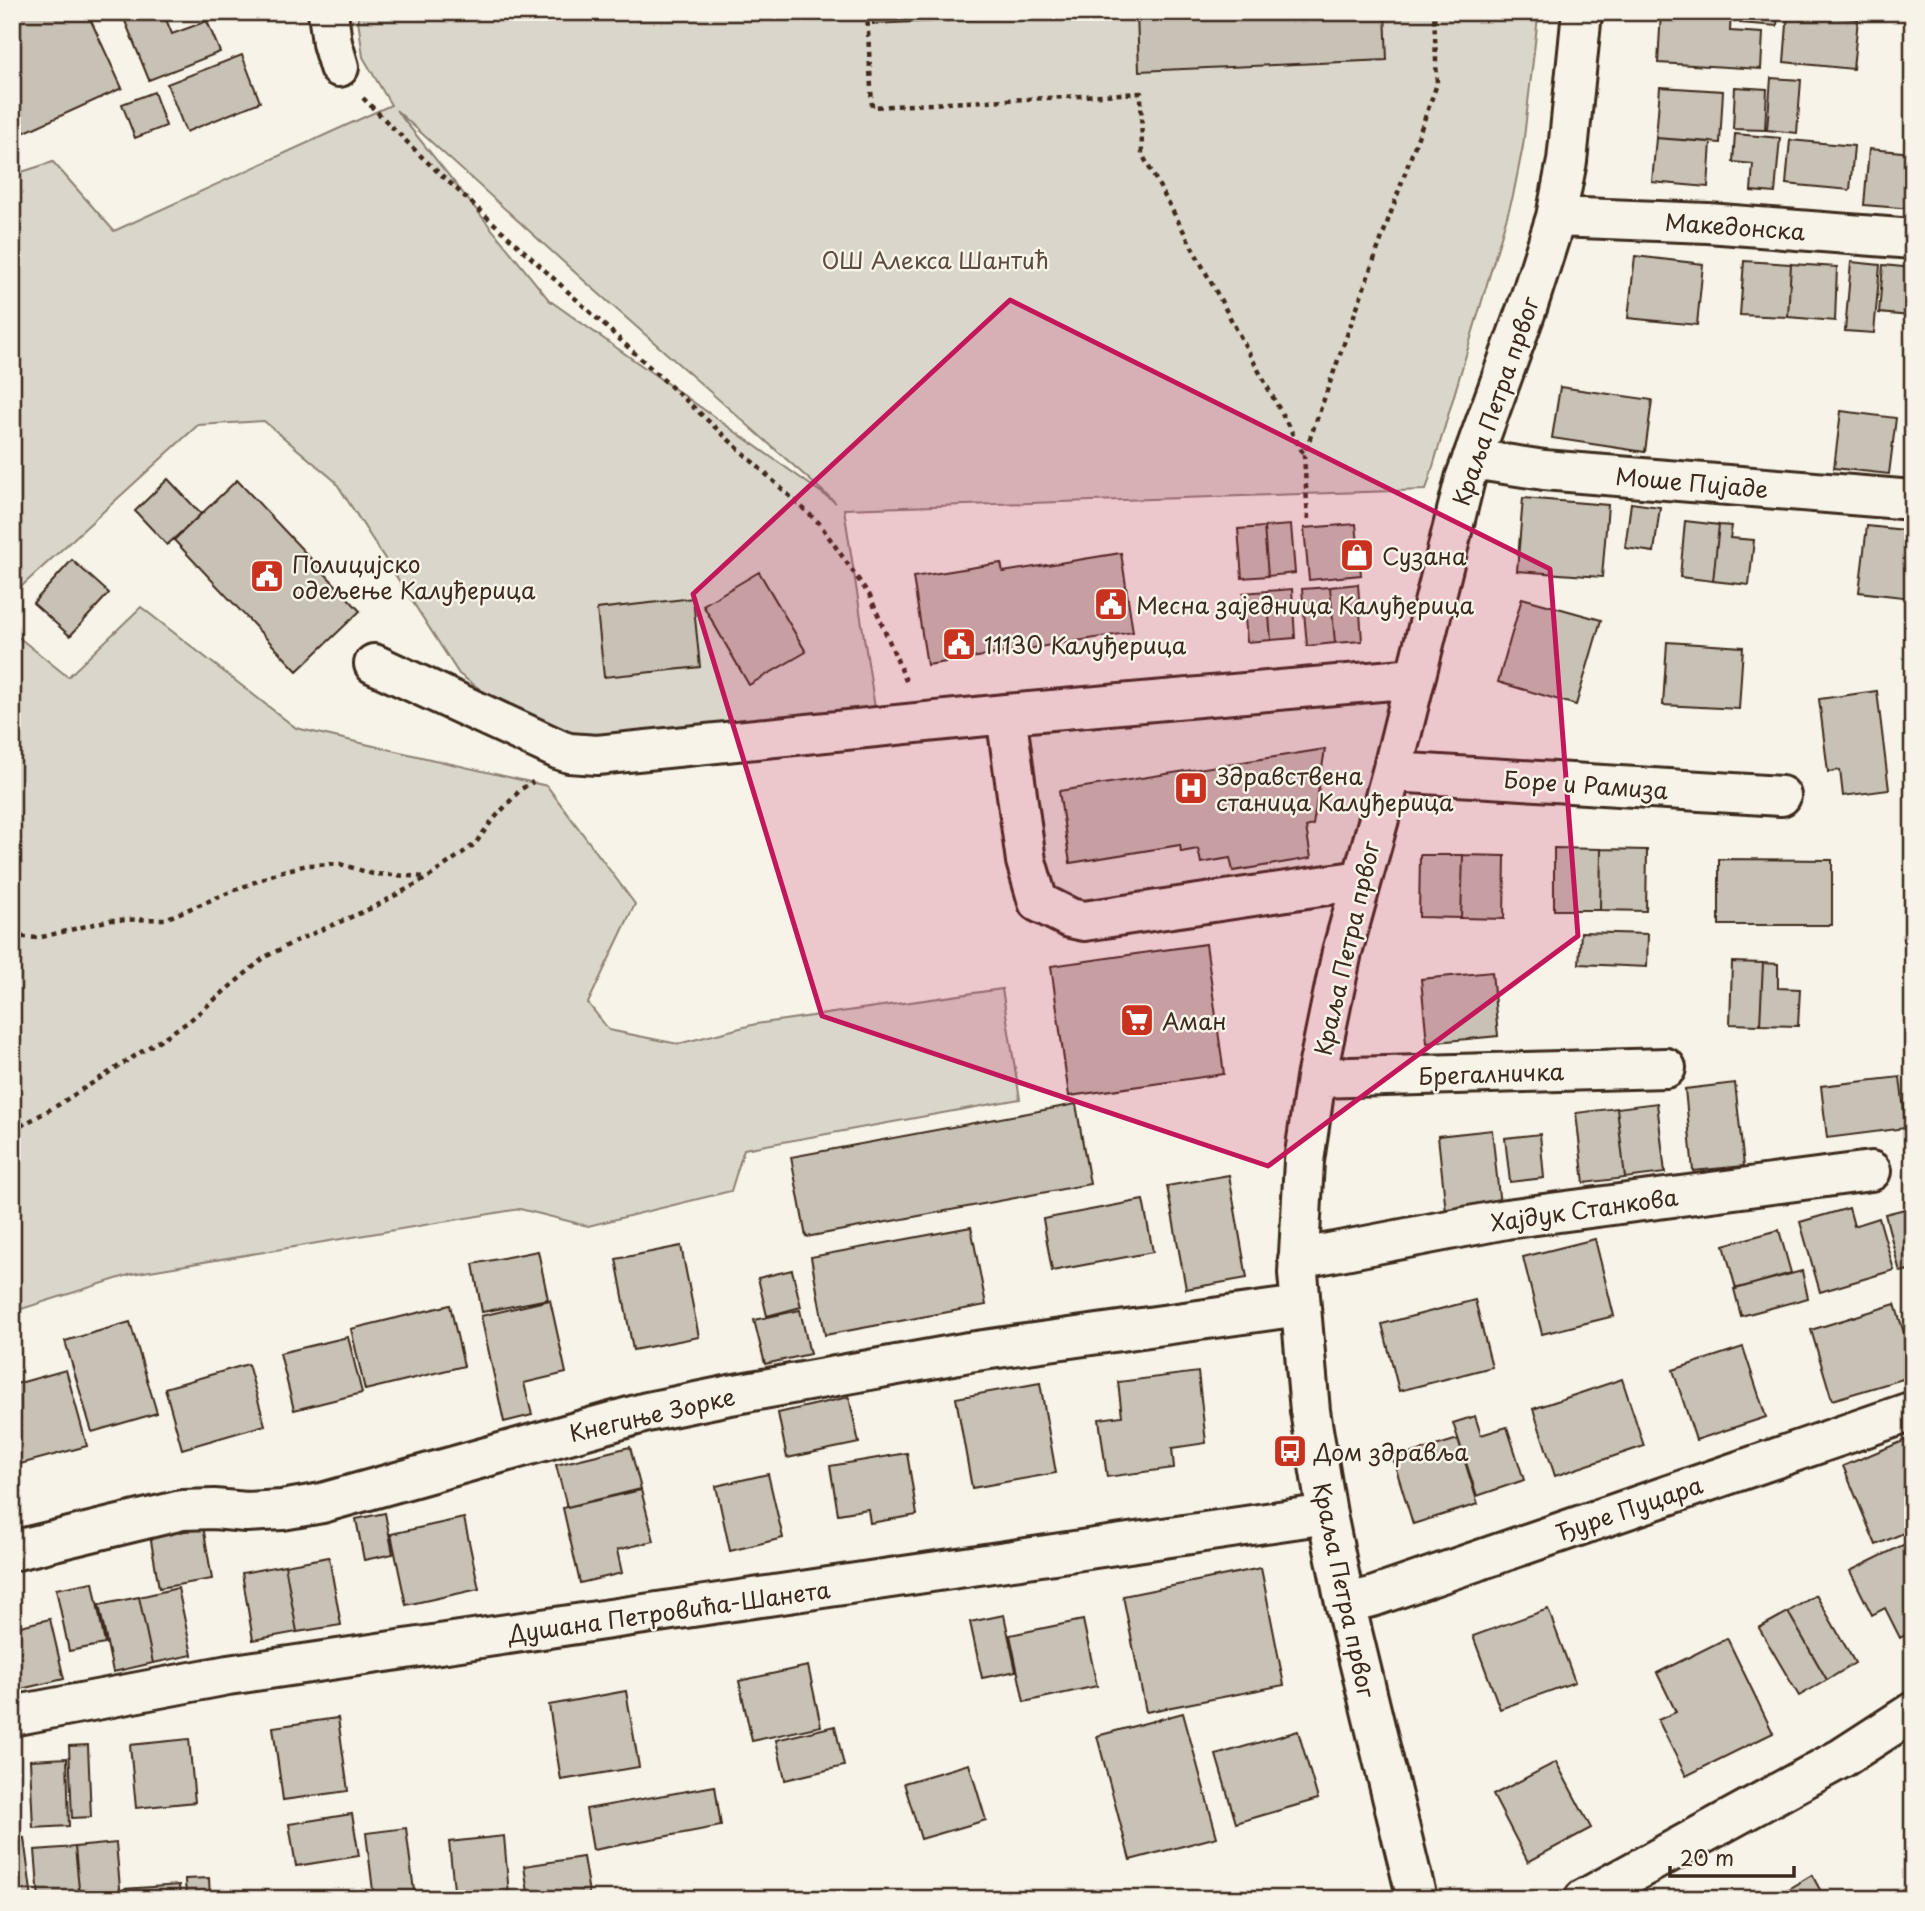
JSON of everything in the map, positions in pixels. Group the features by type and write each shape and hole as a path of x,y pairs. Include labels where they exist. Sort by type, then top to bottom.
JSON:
{"street":[{"path":"328,12 332,43 339,67"},
{"name":"Краља Петра првог","path":"1417,1899 1345,1603 1310,1411 1298,1259 1304,1161 1316,1078 1342,952 1392,772 1436,588 1472,459 1527,308 1556,217 1567,161 1583,12"},
{"name":"Македонска","path":"1556,217 1709,223 1913,239"},
{"name":"Моше Пијаде","path":"1472,459 1544,470 1913,500"},
{"path":"374,664 569,753 597,755 1006,714 1415,678"},
{"path":"1006,714 1031,884 1038,902 1070,918 1084,921 1361,880"},
{"name":"Боре и Рамиза","path":"1392,772 1781,796"},
{"name":"Брегалничка","path":"1316,1078 1666,1068"},
{"name":"Хајдук Станкова","path":"1298,1259 1506,1219 1871,1171"},
{"name":"Кнегиње Зорке","path":"12,1551 182,1510 246,1512 282,1510 322,1503 647,1412 730,1395 969,1352 1300,1306"},
{"name":"Ђуре Пуцара","path":"1345,1603 1399,1588 1913,1411"},
{"name":"Душана Петровића-Шанета","path":"12,1716 228,1675 1327,1514"},
{"path":"1584,1899 1842,1758 1913,1712"}],"path":[{"path":"867,12 872,107 1141,93 1142,154 1304,455"},
{"path":"1308,519 1304,455 1437,84 1434,12"},
{"path":"339,67 371,108 424,159 819,523 870,596 900,661 920,723"},
{"path":"12,1130 58,1105 188,1022 265,957 374,907 429,877 475,844 521,789 550,772 569,753"},
{"path":"12,936 38,938 110,920 165,919 279,872 307,865 340,864 373,874 429,877"}],"highlighted area":[{"path":"1010,300 1550,569 1578,936 1268,1166 822,1016 693,594"}],"shaded area":[{"name":"Здравствена станица Калуђерица","path":"1395,680 1341,881 1056,912 1006,714"}],"green space":[{"name":"ОШ Алекса Шантић","path":"357,12 1538,12 1523,146 1513,196 1426,490 844,509 878,727 569,753 459,674 335,481 264,421 198,425 12,595 12,175 53,162 114,231 391,105 363,57","holes":["396,110 836,503 549,300"]},
{"path":"141,607 296,728 547,786 635,904 588,1003 609,1030 678,1044 756,1024 1002,989 1020,1099 744,1149 731,1191 588,1226 520,1209 132,1274 12,1312 12,632 68,677"}],"building":[{"path":"33,12 87,12 122,88 12,138 12,21"},
{"path":"148,12 163,12 172,34 207,21 220,52 149,80 125,21"},
{"path":"873,12 1123,12 873,24"},
{"path":"1137,12 1385,12 1387,60 1139,71"},
{"path":"1661,12 1731,12 1730,31 1763,33 1761,69 1658,63"},
{"path":"1741,12 1778,12 1777,26 1740,23"},
{"path":"1788,12 1827,12 1826,16 1858,19 1853,69 1784,62"},
{"path":"242,55 260,102 186,132 167,84"},
{"path":"1771,78 1801,80 1797,133 1767,130"},
{"path":"1660,87 1723,91 1720,143 1656,138"},
{"path":"1735,87 1767,89 1765,130 1733,129"},
{"path":"154,92 166,126 135,138 122,104"},
{"path":"1735,134 1780,138 1775,193 1751,191 1753,164 1733,162"},
{"path":"1656,138 1711,142 1708,187 1652,182"},
{"path":"1790,140 1854,146 1850,190 1786,184"},
{"path":"1869,149 1913,153 1913,209 1864,205"},
{"path":"1635,256 1703,264 1697,325 1628,318"},
{"path":"1744,261 1791,264 1788,317 1740,315"},
{"path":"1851,262 1880,265 1874,333 1845,331"},
{"path":"1791,264 1837,267 1835,321 1788,317"},
{"path":"1883,265 1913,268 1913,349 1907,348 1910,316 1879,313"},
{"path":"1560,387 1652,400 1645,452 1552,438"},
{"path":"1841,411 1896,418 1889,474 1834,468"},
{"path":"168,479 201,514 167,545 135,511"},
{"name":"Полицијско одељење Калуђерица","path":"237,480 360,611 297,671 174,540"},
{"path":"1523,498 1608,505 1602,577 1517,571"},
{"path":"1631,503 1660,507 1654,552 1625,548"},
{"path":"1685,521 1719,525 1713,581 1680,577"},
{"path":"1356,524 1361,575 1309,580 1304,528"},
{"path":"1291,525 1295,573 1268,576 1264,527"},
{"path":"1719,525 1732,526 1730,538 1754,540 1749,585 1713,581"},
{"path":"1867,526 1913,531 1911,598 1859,592"},
{"path":"1264,527 1268,576 1242,578 1238,529"},
{"path":"1121,553 1133,632 927,665 913,577 1001,563 1003,572"},
{"path":"72,560 109,593 70,636 33,603"},
{"path":"759,572 806,652 749,685 703,605"},
{"path":"1358,584 1362,641 1335,643 1330,587"},
{"path":"1330,587 1335,643 1307,646 1302,589"},
{"path":"1292,589 1295,638 1271,640 1267,591"},
{"path":"1267,591 1271,640 1247,642 1243,593"},
{"path":"693,598 700,667 604,677 597,609"},
{"path":"1522,598 1601,620 1576,705 1498,682"},
{"path":"1667,642 1743,647 1739,709 1663,705"},
{"path":"1877,691 1889,790 1843,796 1840,770 1828,772 1819,699"},
{"path":"1325,749 1313,825 1306,827 1311,858 1233,871 1230,858 1201,863 1198,849 1181,852 1180,845 1070,863 1059,791"},
{"path":"1554,848 1601,849 1600,910 1554,910"},
{"path":"1601,849 1647,850 1646,911 1600,910"},
{"path":"1420,855 1463,855 1461,918 1419,917"},
{"path":"1463,855 1505,856 1504,919 1461,918"},
{"path":"1719,859 1832,860 1832,925 1719,925"},
{"path":"1581,932 1648,934 1647,967 1579,964"},
{"name":"Аман","path":"1206,944 1224,1074 1069,1096 1051,966"},
{"path":"1732,962 1763,963 1760,1025 1730,1024"},
{"path":"1763,963 1778,964 1778,988 1800,989 1798,1026 1760,1025"},
{"path":"1492,972 1498,1036 1427,1043 1421,979"},
{"path":"1900,1077 1906,1128 1827,1138 1821,1086"},
{"path":"1735,1083 1744,1166 1693,1171 1685,1089"},
{"path":"1657,1103 1665,1173 1625,1178 1617,1108"},
{"path":"1076,1104 1090,1184 806,1237 791,1157"},
{"path":"1617,1108 1625,1178 1584,1183 1576,1113"},
{"path":"1492,1130 1500,1206 1446,1212 1438,1136"},
{"path":"1540,1134 1544,1178 1510,1182 1505,1138"},
{"path":"1229,1175 1247,1278 1186,1289 1167,1186"},
{"path":"1143,1200 1153,1252 1052,1271 1043,1219"},
{"path":"1913,1207 1913,1269 1900,1272 1885,1214"},
{"path":"1849,1208 1854,1226 1879,1218 1894,1270 1820,1292 1800,1222"},
{"path":"971,1227 986,1305 825,1335 811,1257"},
{"path":"1779,1230 1791,1273 1736,1289 1724,1245"},
{"path":"1595,1239 1614,1316 1542,1334 1523,1257"},
{"path":"681,1246 699,1337 633,1350 616,1259"},
{"path":"538,1251 548,1299 482,1312 473,1264"},
{"path":"792,1270 801,1307 767,1316 758,1278"},
{"path":"1802,1271 1808,1298 1741,1316 1734,1289"},
{"path":"550,1300 566,1373 524,1383 532,1415 504,1422 481,1316"},
{"path":"1475,1300 1492,1367 1399,1391 1382,1324"},
{"path":"1895,1304 1913,1362 1913,1376 1832,1400 1811,1330"},
{"path":"450,1305 464,1366 365,1390 351,1329"},
{"path":"800,1310 810,1354 765,1364 754,1320"},
{"path":"130,1322 157,1413 92,1432 65,1341"},
{"path":"348,1337 362,1393 294,1410 280,1353"},
{"path":"1743,1347 1766,1417 1696,1440 1673,1370"},
{"path":"248,1364 265,1425 182,1449 165,1388"},
{"path":"66,1370 87,1446 13,1466 12,1385"},
{"path":"1198,1372 1206,1443 1172,1448 1174,1468 1107,1477 1099,1419 1122,1416 1118,1382"},
{"path":"1622,1379 1644,1446 1555,1476 1533,1409"},
{"path":"1040,1383 1056,1473 972,1488 956,1398"},
{"path":"849,1397 859,1443 787,1458 778,1413"},
{"path":"1475,1416 1481,1435 1507,1427 1524,1480 1477,1496 1453,1423"},
{"path":"1913,1437 1913,1529 1876,1545 1843,1466"},
{"path":"1458,1439 1478,1504 1413,1524 1393,1459"},
{"path":"630,1447 641,1489 567,1507 556,1465"},
{"path":"907,1453 917,1515 870,1523 868,1509 838,1514 830,1466"},
{"path":"768,1474 783,1538 730,1551 716,1486"},
{"path":"641,1490 654,1541 617,1550 622,1573 580,1583 563,1508"},
{"path":"385,1513 393,1554 364,1560 356,1519"},
{"path":"464,1518 479,1589 406,1605 391,1534"},
{"path":"203,1526 212,1579 159,1588 150,1535"},
{"path":"1913,1540 1913,1631 1900,1638 1885,1608 1872,1615 1850,1571"},
{"path":"329,1557 341,1625 297,1632 285,1565"},
{"path":"285,1565 297,1632 253,1640 242,1573"},
{"path":"1261,1568 1284,1685 1146,1712 1123,1596"},
{"path":"93,1582 105,1644 69,1651 56,1589"},
{"path":"178,1588 192,1655 153,1663 139,1597"},
{"path":"1816,1595 1855,1663 1827,1680 1788,1612"},
{"path":"139,1597 153,1663 113,1672 99,1605"},
{"path":"1548,1609 1575,1682 1500,1709 1473,1636"},
{"path":"1788,1612 1827,1680 1799,1696 1759,1628"},
{"path":"1004,1615 1016,1671 982,1678 970,1622"},
{"path":"50,1619 64,1679 12,1691 12,1628"},
{"path":"1083,1620 1097,1686 1024,1702 1010,1635"},
{"path":"1727,1638 1773,1733 1686,1776 1658,1720 1676,1712 1657,1673"},
{"path":"808,1666 821,1726 752,1741 739,1681"},
{"path":"626,1691 639,1767 561,1780 549,1705"},
{"path":"1183,1713 1217,1837 1130,1860 1097,1736"},
{"path":"338,1718 348,1791 283,1800 273,1727"},
{"path":"835,1726 844,1766 785,1780 776,1740"},
{"path":"1298,1731 1318,1799 1236,1823 1216,1755"},
{"path":"189,1739 195,1802 136,1808 130,1745"},
{"path":"88,1745 91,1817 72,1818 69,1746"},
{"path":"67,1758 69,1826 33,1828 30,1760"},
{"path":"1556,1762 1591,1828 1528,1862 1493,1795"},
{"path":"969,1764 986,1820 921,1839 904,1783"},
{"path":"715,1786 721,1826 593,1850 586,1809"},
{"path":"352,1814 359,1856 296,1866 289,1824"},
{"path":"406,1828 415,1899 374,1899 366,1833"},
{"path":"504,1836 509,1895 455,1899 449,1842"},
{"path":"24,1838 32,1899 12,1899 12,1840"},
{"path":"116,1843 121,1899 80,1899 75,1847"},
{"path":"75,1847 80,1899 39,1899 35,1850"},
{"path":"583,1857 590,1899 529,1899 524,1866"},
{"path":"1812,1875 1825,1899 1771,1899"},
{"path":"209,1878 210,1899 186,1899 185,1879"},
{"path":"179,1885 180,1899 125,1899 124,1889"},
{"path":"681,1890 683,1899 639,1899"},
{"path":"870,1891 872,1899 832,1899"},
{"path":"1004,1891 1005,1899 968,1899"}],"place":[{"name":"Сузана","path":"1357,555"},
{"name":"Полицијско одељење Калуђерица","path":"267,576"},
{"name":"Месна заједница Калуђерица","path":"1111,604"},
{"name":"11130 Калуђерица","path":"959,644"},
{"name":"Здравствена станица Калуђерица","path":"1191,788"},
{"name":"Аман","path":"1137,1020"},
{"name":"Дом здравља","path":"1290,1451"}]}
